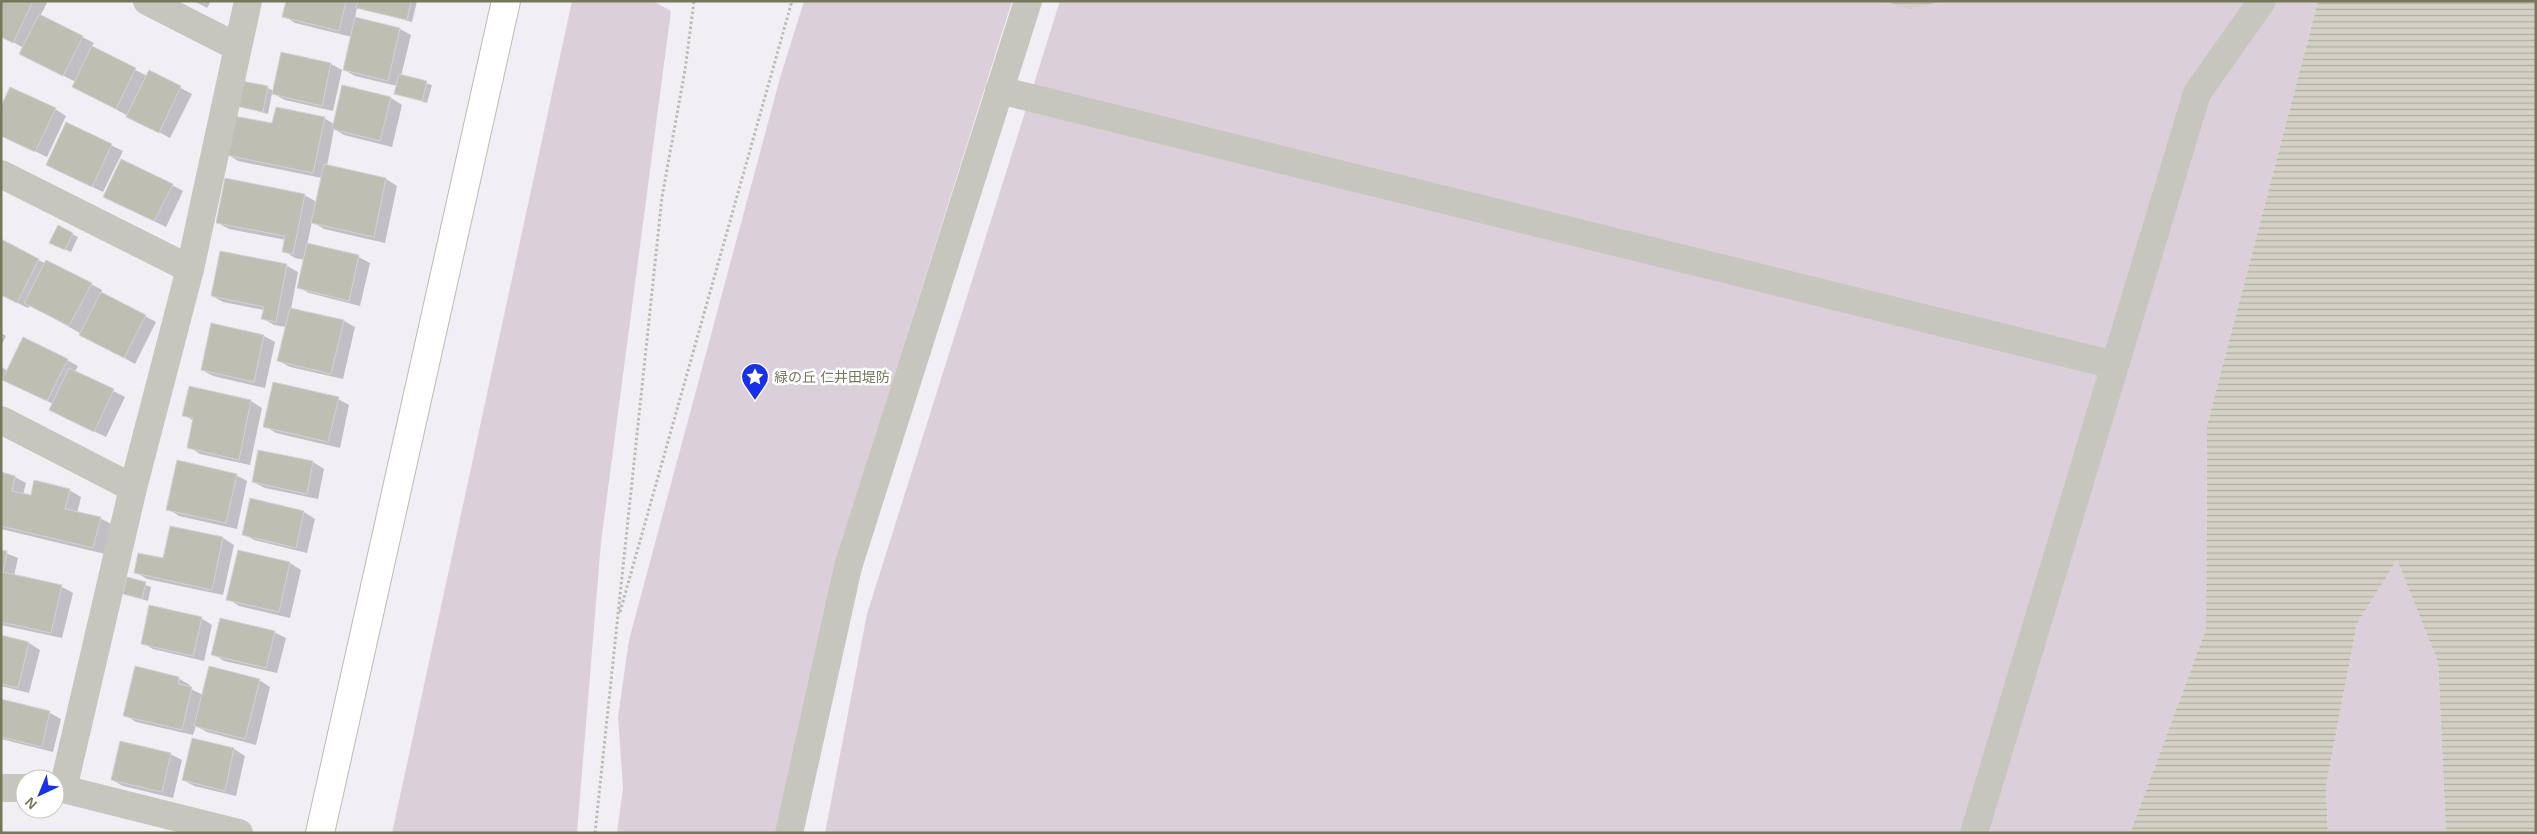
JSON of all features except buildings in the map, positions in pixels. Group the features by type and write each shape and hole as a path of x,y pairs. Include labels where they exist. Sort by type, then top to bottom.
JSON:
{"street":[{"path":"147,1 237,47"},
{"path":"64,769 133,488 190,269 248,1"},
{"path":"320,833 506,1"},
{"path":"789,833 848,567 1028,1"},
{"path":"1974,833 2197,93 2262,1"},
{"path":"1000,90 2114,365"},
{"path":"1,174 190,269"},
{"path":"1,420 133,488"},
{"path":"1,788 15,788"},
{"path":"65,790 239,833"}],"path":[{"path":"595,833 662,198 685,70 694,1"},
{"path":"617,622 792,1"}],"shaded area":[{"path":"572,1 653,1 671,11 601,542 577,833 392,833"},
{"path":"804,1 1012,1 840,548 775,833 617,833 623,788 618,717 629,640 780,78"},
{"path":"1060,1 2318,1 2207,425 2206,629 2130,833 825,833 867,614"},
{"path":"1883,1 1943,1 1910,9"},
{"path":"2318,1 2536,1 2536,833 2446,833 2438,662 2397,560 2357,624 2326,786 2328,833 2130,833 2206,629 2207,425"},
{"path":"2397,560 2438,662 2446,833 2328,833 2326,786 2357,624"}],"place":[{"name":"緑の丘 仁井田堤防","path":"755,401"}]}
